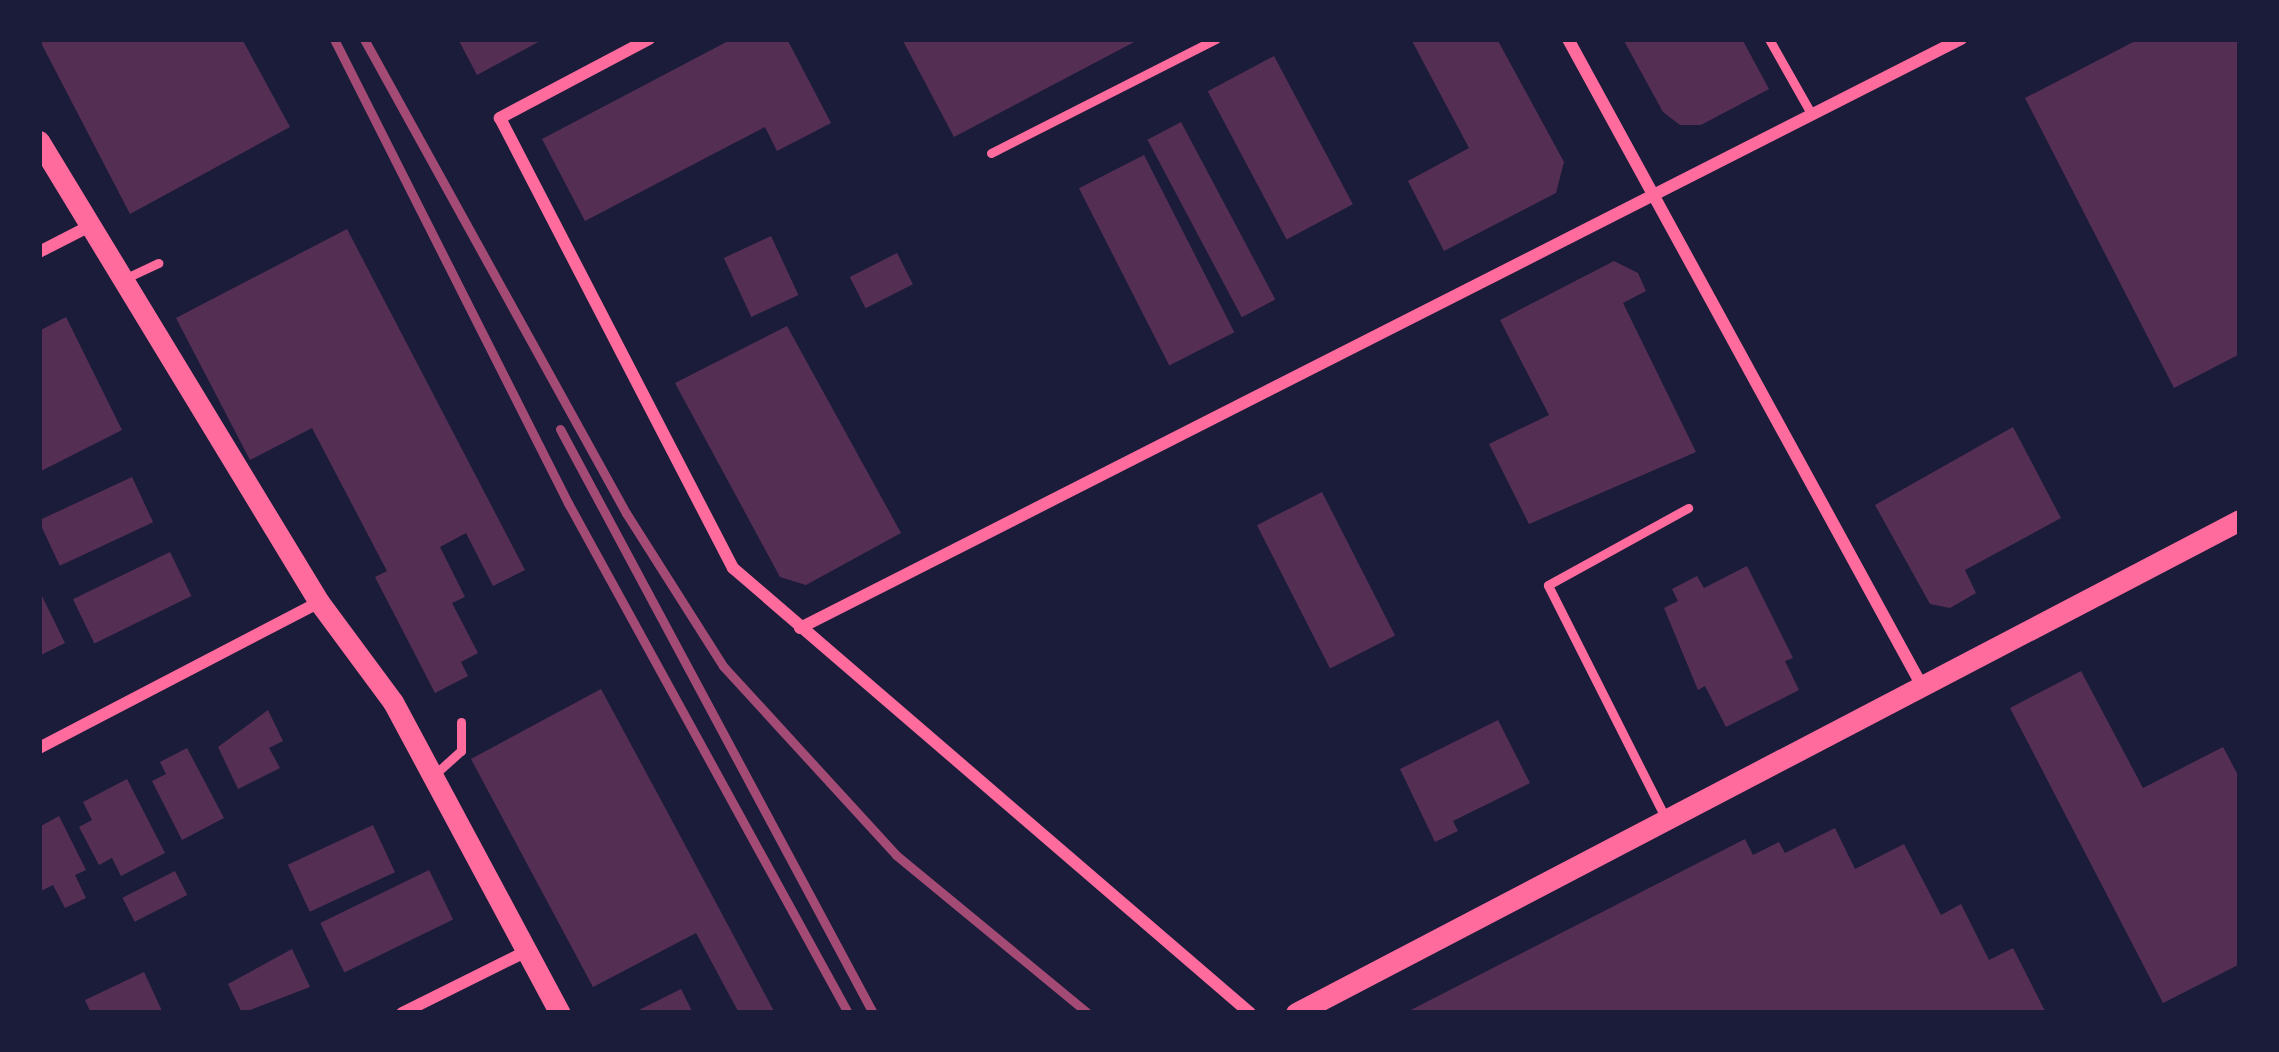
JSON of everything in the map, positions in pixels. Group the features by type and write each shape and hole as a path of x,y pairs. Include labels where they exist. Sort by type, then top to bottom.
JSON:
{"street":[{"path":"649,39 500,118 733,568 1250,1013"},
{"path":"1568,39 1921,684"},
{"path":"800,628 1961,39"},
{"path":"39,141 86,228 320,602 394,702 560,1013"},
{"path":"39,253 86,228"},
{"path":"1296,1013 2240,520"},
{"path":"39,748 320,602"},
{"path":"403,1013 527,951"}],"lane":[{"path":"991,153 1216,39"},
{"path":"1769,39 1812,116"},
{"path":"119,281 158,263"},
{"path":"1666,818 1548,585 1688,508"},
{"path":"434,775 461,751 461,722"}],"building":[{"path":"39,39 242,39 290,127 130,214"},
{"path":"458,39 544,39 477,75"},
{"path":"732,39 787,39 831,123 777,151 765,127 585,221 542,139"},
{"path":"902,39 1140,39 954,137"},
{"path":"1411,39 1497,39 1564,162 1556,193 1444,251 1408,181 1469,148"},
{"path":"1623,39 1742,39 1769,89 1701,125 1680,125 1663,112"},
{"path":"2139,39 2240,39 2240,354 2174,388 2025,98"},
{"path":"1274,56 1353,204 1287,240 1208,91"},
{"path":"1181,122 1275,299 1242,317 1147,140"},
{"path":"1144,155 1234,332 1169,365 1079,188"},
{"path":"347,229 525,570 493,586 466,533 440,547 465,597 452,603 478,653 461,662 468,676 435,693 375,577 387,571 312,428 250,460 176,318"},
{"path":"771,236 798,295 751,317 724,258"},
{"path":"897,253 913,284 866,308 850,277"},
{"path":"1614,261 1638,273 1646,291 1623,303 1696,452 1529,524 1489,444 1549,415 1500,320"},
{"path":"66,317 122,430 39,472 39,331"},
{"path":"787,326 901,533 806,585 780,577 675,383"},
{"path":"2013,427 2061,518 1965,570 1976,593 1950,608 1930,604 1875,505"},
{"path":"132,477 153,522 60,566 39,520"},
{"path":"1322,492 1395,635 1330,669 1257,525"},
{"path":"170,552 191,596 94,643 73,599"},
{"path":"1747,566 1793,658 1785,661 1799,690 1726,727 1705,686 1698,690 1664,608 1678,601 1672,589 1697,576 1704,588"},
{"path":"39,590 65,643 39,656"},
{"path":"2081,671 2143,788 2223,747 2240,779 2240,964 2163,1003 2010,708"},
{"path":"601,689 775,1013 739,1013 696,933 593,987 471,759"},
{"path":"268,710 283,741 269,748 280,768 238,789 218,747"},
{"path":"1498,720 1530,783 1453,821 1458,831 1435,842 1400,769"},
{"path":"187,748 224,818 182,840 152,781 166,774 160,762"},
{"path":"127,779 165,853 121,876 112,858 99,865 79,827 92,820 83,802"},
{"path":"59,816 86,870 75,875 86,898 65,908 53,885 39,892 39,827"},
{"path":"373,825 395,872 310,912 288,865"},
{"path":"1835,828 1855,869 1904,844 1941,915 1961,904 1989,960 2013,948 2046,1013 1405,1013 1745,839 1753,855 1779,842 1785,853"},
{"path":"429,870 453,919 344,972 320,923"},
{"path":"175,871 187,895 135,922 122,898"},
{"path":"292,949 310,987 242,1013 228,984"},
{"path":"144,972 163,1013 91,1013 85,1000"},
{"path":"681,989 693,1013 633,1013"}],"railway":[{"path":"334,39 568,503 848,1013"},
{"path":"364,39 626,513 723,666 896,855 1088,1013"},
{"path":"560,429 873,1013"}]}
